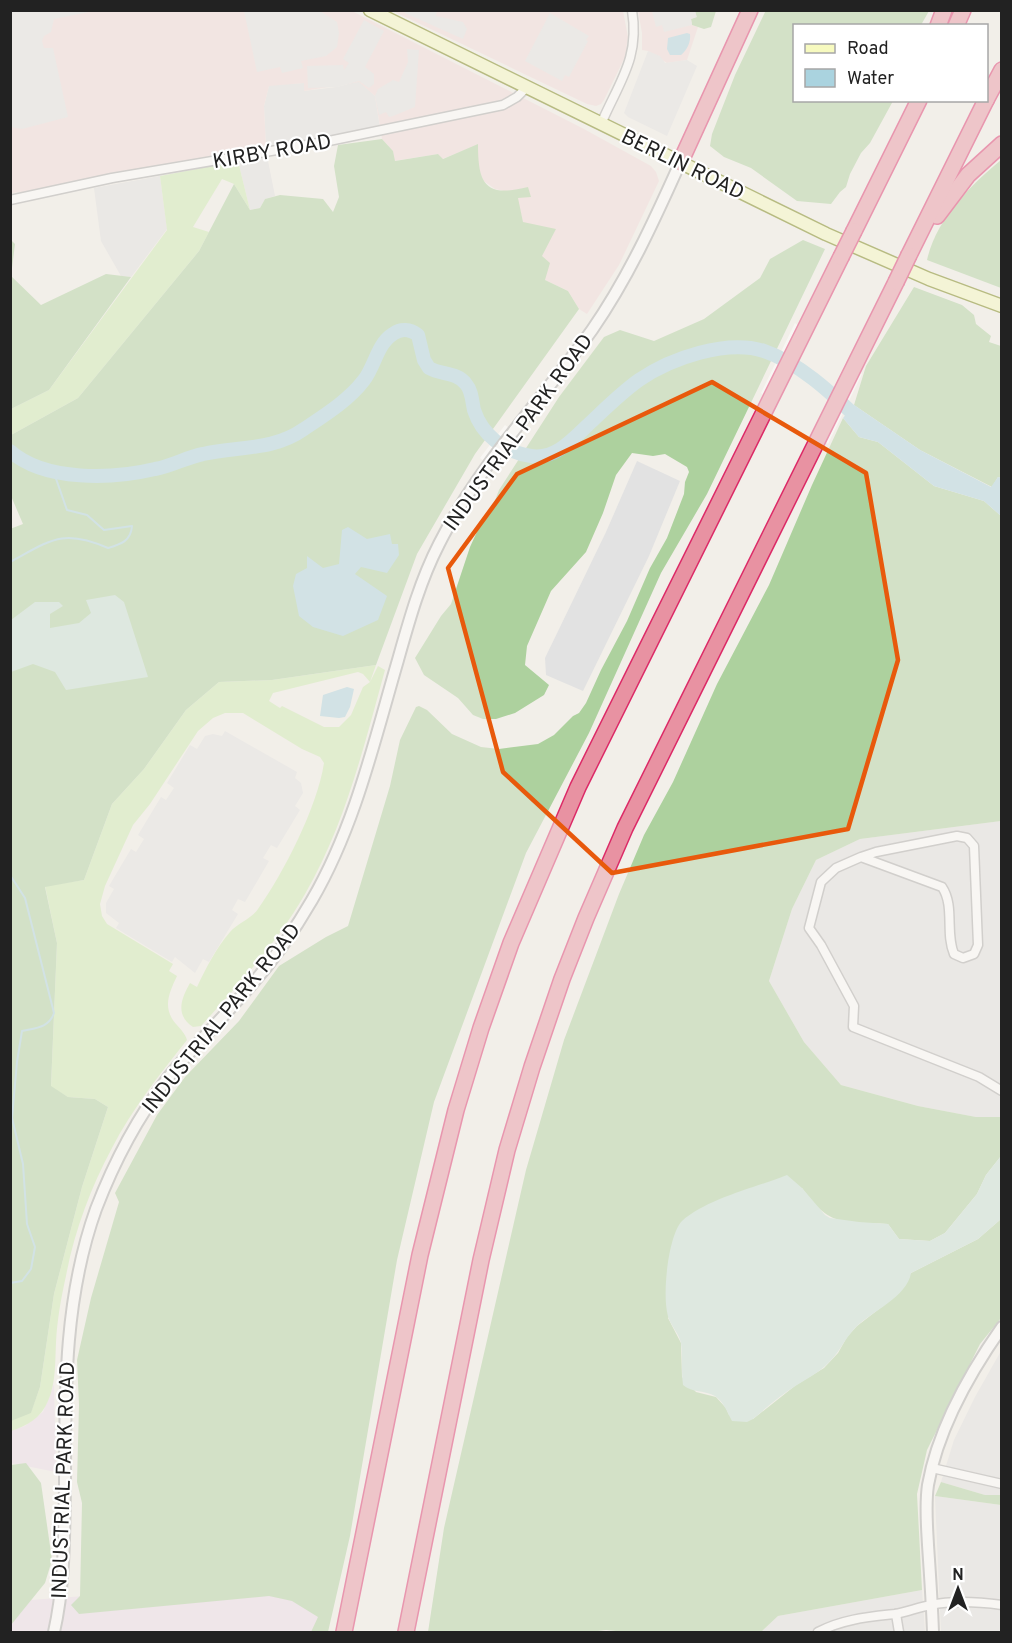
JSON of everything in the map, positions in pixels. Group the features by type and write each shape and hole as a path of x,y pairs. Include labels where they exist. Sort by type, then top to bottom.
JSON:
{"highway":[{"path":"680,163 750,10"},
{"path":"957,24 963,10"},
{"path":"988,96 1002,70"},
{"path":"882,174 906,102"},
{"path":"344,1632 433,1198 463,1085 491,999 566,812 918,102"},
{"path":"406,1632 485,1240 514,1124 552,1007 586,918 626,828 985,102"},
{"path":"911,251 963,180 986,156 1002,144"}],"main road":[{"name":"BERLIN ROAD","path":"370,10 879,258 952,289 1002,306"}],"street":[{"path":"601,124 628,67 633,51 635,36 632,10"},
{"name":"KIRBY ROAD","path":"10,200 112,178 324,142 503,105 517,97 527,87"},
{"name":"INDUSTRIAL PARK ROAD","path":"54,1632 62,1586 64,1554 67,1346 77,1276 96,1209 125,1144 143,1113 186,1056 266,968 322,882 339,847 359,795 424,576 446,530 489,465 590,333 647,236 680,163"},
{"path":"861,857 942,887 948,896 949,943 954,954 963,958 974,954 978,945 974,846 968,838 957,836 876,852 861,857 836,868 821,882 809,928 854,1006 854,1027 979,1077 1002,1091"},
{"path":"933,1632 926,1507 932,1468 960,1395 981,1356 1002,1327"},
{"path":"932,1468 1002,1484"},
{"path":"818,1632 847,1620 873,1615 896,1614 932,1605 976,1602 1002,1605"},
{"path":"896,1614 899,1632"}],"highlighted area":[{"path":"712,382 866,473 898,660 848,829 612,873 503,772 448,568 517,474"}],"shaded area":[{"path":"11,10 352,11 584,129 651,166 659,181 619,265 587,314 579,309 568,291 545,280 542,256 523,222 517,198 528,188 508,192 495,189 481,179 478,170 478,145 442,159 438,154 394,161 393,151 382,139 375,96 359,82 304,91 304,83 269,86 264,106 266,148 69,182 33,191 11,193"},
{"path":"10,11 94,11 54,19 51,32 44,36 42,41 44,48 53,48 68,117 22,129 11,127"},
{"path":"244,11 320,11 337,22 339,33 337,47 326,56 301,61 303,68 282,73 280,67 257,72"},
{"path":"393,11 623,11 628,37 625,57 604,100 596,106 587,104"},
{"path":"405,11 437,11 436,16 463,22 467,29 463,39 405,13"},
{"path":"638,11 695,11 692,25 698,27 687,60 667,63 648,51 642,50"},
{"path":"652,11 695,11 697,17 691,19 692,25 664,32 662,25 656,27"},
{"path":"550,13 589,36 569,77 565,75 562,81 525,61"},
{"path":"364,20 384,31 365,67 374,74 374,84 369,88 359,81 337,87 308,88 307,66 343,65 344,70 349,63 343,59"},
{"path":"407,49 419,50 415,107 389,117 386,112 379,115 375,96 378,89 393,80 399,82 408,62"},
{"path":"648,51 660,56 665,63 687,60 697,66 667,136 624,113"},
{"path":"359,81 375,96 380,128 266,148 264,106 269,85 304,83 304,91 337,87"},
{"path":"265,156 275,196 265,199 260,208 250,210 238,161"},
{"path":"160,176 167,229 131,277 121,276 101,241 94,188"},
{"path":"637,461 680,481 649,556 583,691 546,675 545,658 606,532"},
{"path":"225,731 297,772 295,778 301,783 303,793 295,806 300,810 277,848 271,845 263,858 269,861 245,902 238,899 232,910 238,914 209,962 203,959 195,973 175,957 172,962 116,928 119,923 106,913 106,903 114,889 109,886 131,849 136,852 144,839 138,835 161,797 166,800 174,788 167,783 190,745 197,749 205,736 213,734 222,736"},
{"path":"1001,821 1001,1117 976,1117 918,1106 841,1085 804,1042 769,981 792,909 816,860 860,839"},
{"path":"1001,1351 1001,1495 985,1495 941,1482 954,1440"},
{"path":"54,1384 56,1472 11,1463 10,1431 25,1426 43,1412"},
{"path":"935,1496 1001,1505 1001,1632 941,1632"},
{"path":"311,1579 324,1621 321,1632 11,1632 11,1625 31,1600"},
{"path":"922,1590 925,1632 761,1632 778,1616"}],"green space":[{"path":"766,10 929,11 922,24 793,24 793,102 892,102 870,143 861,153 846,187 831,204 797,201 751,168 724,157 710,146 712,134 735,75"},
{"path":"695,11 716,11 711,27 704,29 692,25 691,19 696,17"},
{"path":"382,139 393,151 395,161 438,154 443,159 478,144 480,169 487,185 502,191 528,187 531,197 518,198 523,222 556,229 542,256 550,263 545,280 568,291 579,309 475,454 417,554 376,665 272,680 219,682 186,710 144,769 112,804 84,880 45,887 57,943 51,1086 68,1097 95,1099 108,1107 82,1187 54,1294 40,1387 31,1413 11,1421 10,529 23,524 11,496 11,435 78,398 199,251 234,184 250,210 260,208 265,199 280,195 323,199 333,212 339,197 334,166 338,145"},
{"path":"1001,160 1001,288 927,260 931,245 946,217 966,192"},
{"path":"238,161 250,210 234,184 222,179 193,227 209,232 199,251 78,398 11,435 11,409 49,390 167,230 160,176"},
{"path":"11,240 15,244 11,276"},
{"path":"803,240 825,249 707,494 661,573 589,733 526,853 434,1102 397,1260 350,1536 328,1632 311,1632 318,1617 292,1601 269,1596 79,1614 71,1605 80,1596 82,1503 77,1482 79,1405 77,1360 91,1298 119,1202 115,1193 157,1115 185,1077 239,1021 279,966 348,926 390,786 400,740 416,707 427,710 452,734 481,747 499,749 538,744 554,735 579,713 586,703 627,621 650,568 667,538 684,494 689,472 687,467 665,454 653,456 632,453 616,475 586,552 551,591 527,646 525,665 549,685 544,695 515,713 496,719 483,719 473,715 458,698 424,675 415,658 451,604 470,547 499,490 559,397 604,337 620,330 654,341 704,319 760,278 770,259"},
{"path":"106,274 131,277 49,390 11,409 11,276 41,305"},
{"path":"914,287 962,305 974,315 976,324 991,336 989,342 1001,346 1001,478 998,477 992,487 920,450 854,405 866,366"},
{"path":"843,418 859,437 878,442 934,486 984,501 1001,516 1001,821 860,839 816,860 792,909 769,981 804,1042 841,1085 918,1106 976,1117 1001,1117 1001,1156 986,1175 977,1194 945,1233 930,1241 899,1239 888,1224 849,1222 829,1216 812,1201 802,1188 668,1318 681,1343 682,1377 696,1392 716,1397 729,1415 753,1419 796,1385 824,1368 857,1326 888,1302 911,1273 978,1239 1001,1219 1001,1318 980,1344 927,1450 917,1494 922,1590 778,1616 761,1632 606,1630 590,1632 428,1632 444,1528 526,1170 564,1040 619,894 644,835 673,782 717,684 769,585"},
{"path":"115,595 124,602 148,677 66,690 55,672 33,664 11,672 11,620 35,602 59,602 63,606 50,614 50,628 79,623 91,613 86,600"},
{"path":"376,665 370,682 378,666 385,670 352,785 319,868 294,912 270,946 201,1026 193,1027 187,1022 182,1012 182,1001 187,989 190,983 197,987 225,938 255,912 268,894 307,819 324,763 320,757 302,749 243,713 225,713 213,718 198,731 150,804 133,825 105,886 100,904 102,916 107,924 173,964 169,971 177,976 169,994 169,1012 187,1040 128,1119 97,1178 84,1210 69,1259 58,1318 55,1373 51,1394 37,1417 23,1427 11,1431 10,1421 31,1412 40,1387 54,1294 82,1187 108,1107 95,1099 68,1097 51,1087 57,943 45,886 84,880 112,804 144,769 186,710 219,682 272,680","holes":["358,672 370,682 363,687 351,715 339,727 324,727 269,701 273,693"]},
{"path":"1001,1156 1001,1219 978,1239 911,1273 903,1289 856,1327 829,1363 753,1419 747,1422 732,1421 718,1398 683,1385 681,1343 669,1319 666,1283 670,1253 677,1228 692,1213 732,1194 787,1175 830,1218 888,1224 899,1239 930,1241 945,1233 977,1194 986,1175"},
{"path":"26,1463 41,1483 52,1560 45,1583 11,1625 11,1465"},
{"path":"941,1482 985,1495 1001,1495 1001,1505 935,1496"}],"water":[{"path":"690,34 690,40 685,51 681,55 670,55 667,49 668,38"},
{"path":"854,405 920,450 991,487 998,477 1001,478 1001,516 984,501 934,486 878,442 859,437 843,418"},
{"path":"348,527 367,539 390,534 392,544 398,544 399,555 387,573 361,567 355,574 387,596 378,620 343,636 313,627 299,616 293,586 296,574 307,568 307,556 323,568 339,564 342,530"},
{"path":"347,687 354,689 345,717 320,716 323,695"}],"pier":[{"path":"795,323 811,336 777,405 761,393"},
{"path":"846,362 862,374 828,444 812,432"},
{"path":"505,425 522,438 497,471 480,458"}],"waterway":[{"path":"10,451 42,468 60,473 100,476 161,468 203,454 280,441 304,429 351,394 368,374 383,343 402,330 409,330 418,335 424,360 429,368 458,377 466,384 471,393 474,410 488,434 503,446 521,454 540,456 556,451 578,435 639,380 667,364 700,353 733,347 764,351 791,364 817,382 863,423"},
{"path":"10,562 58,539 79,539 108,548 121,543 130,535 132,526 104,530 87,515 67,510 54,473"},
{"path":"10,843 10,849"},
{"path":"10,875 25,898 54,1013 49,1022 37,1028 22,1031 12,1118 23,1164 27,1224 35,1247 31,1269 22,1281 10,1283"}]}
